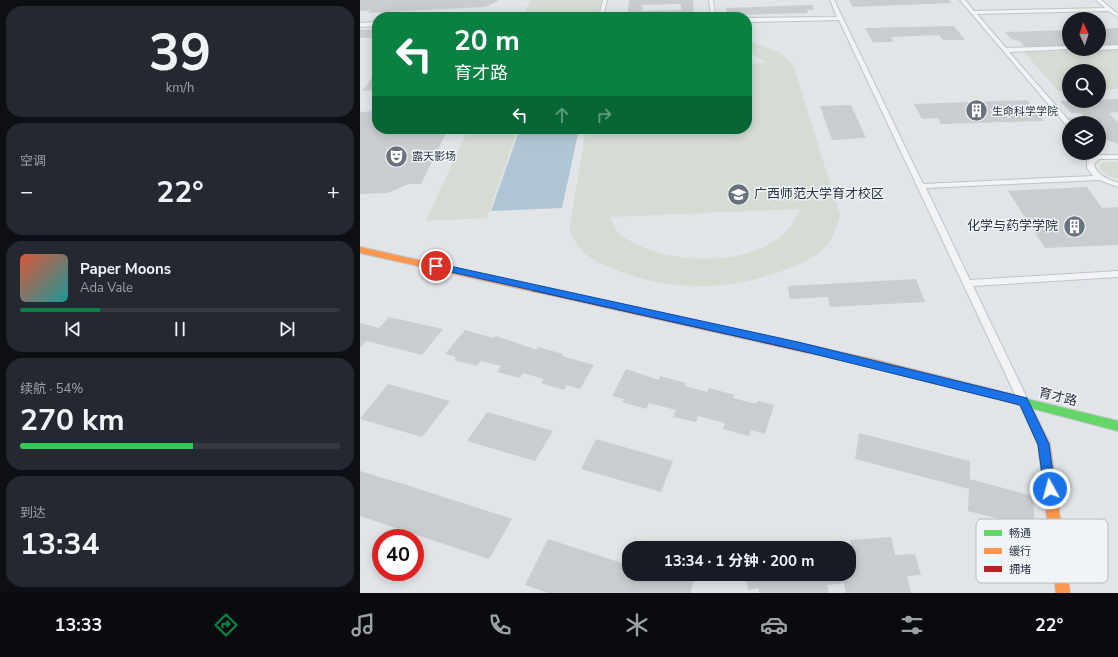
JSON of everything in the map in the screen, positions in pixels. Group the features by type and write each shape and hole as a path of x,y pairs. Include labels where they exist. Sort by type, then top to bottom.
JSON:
{"main road":[{"name":"育才路","path":"360,250 798,346 1023,401 1118,426"},
{"path":"1023,401 1044,444 1054,519"},
{"path":"1062,583 1063,593"}],"lane":[{"path":"602,12 605,0"},
{"path":"712,0 713,12"},
{"path":"832,0 922,186 1023,401"},
{"path":"962,0 1062,117"},
{"path":"1098,0 1118,16"},
{"path":"973,13 1110,9"},
{"path":"752,20 841,18"},
{"path":"360,25 372,24"},
{"path":"1106,48 1118,47"},
{"path":"1005,50 1062,48"},
{"path":"1106,156 1118,157"},
{"path":"1092,160 1090,168 1100,178"},
{"path":"922,186 1100,178 1118,184"},
{"path":"968,283 1118,274"}],"shaded area":[{"path":"530,0 602,0 599,12 525,12"},
{"path":"752,42 779,52 793,64 840,215 834,234 829,243 805,262 765,277 745,282 703,286 662,283 641,278 608,267 585,254 569,230 585,134 752,134 752,64 767,63 752,54","holes":["800,209 789,228 773,242 753,251 731,257 707,259 683,258 642,247 628,240 617,231 610,217"]},
{"path":"1106,50 1118,50 1118,89 1106,90 1106,64 1062,64 1062,91 1058,91 1024,52 1062,51 1062,56 1106,56"},
{"path":"466,134 516,134 487,218 426,221"},
{"path":"1108,161 1118,162 1118,179 1106,175 1100,169 1101,164"}],"water":[{"path":"518,134 578,134 562,208 491,211"}],"building":[{"path":"360,0 499,0 486,7 368,13 370,10 360,11"},
{"path":"629,0 693,0 694,12 628,12","holes":["681,4 681,10 642,11 642,5"]},
{"path":"849,0 949,0 952,3 853,7"},
{"path":"812,5 814,10 807,10 808,13 752,15 752,12 727,12 726,8"},
{"path":"954,26 965,40 943,40 939,35 891,37 893,42 873,42 865,28"},
{"path":"1118,28 1118,46 1106,46 1106,29"},
{"path":"360,30 372,30 372,38 360,38"},
{"path":"1062,30 1062,47 1027,49 1020,41 1011,39 1005,32"},
{"path":"372,78 372,90 362,91"},
{"path":"1106,99 1118,99 1118,112 1109,113 1118,123 1118,144 1106,140 1106,116 1083,116 1081,113 1071,113 1066,108 1106,108"},
{"name":"生命科学学院","path":"1027,100 1044,121 941,124 938,118 922,119 914,104"},
{"path":"851,105 866,138 832,140 820,106"},
{"name":"露天影场","path":"372,111 372,134 446,134 421,184 408,184 388,193 360,194 360,112"},
{"name":"化学与药学学院","path":"1087,187 1102,208 1118,207 1118,245 1045,248 1008,191"},
{"path":"916,279 925,302 830,307 828,297 790,299 788,286"},
{"path":"389,317 443,329 422,355 366,341 360,348 360,323 379,328"},
{"path":"465,330 494,338 496,336 537,350 538,347 563,354 562,356 594,365 580,389 567,385 564,390 541,383 544,379 523,373 520,378 497,372 501,366 481,361 477,366 454,360 456,357 445,354"},
{"path":"626,369 659,380 660,376 686,383 685,386 707,392 709,388 735,395 733,398 756,404 758,401 774,405 765,434 751,430 749,436 723,429 725,423 698,416 696,422 673,417 676,410 649,403 646,409 622,402 624,399 612,396"},
{"path":"388,384 450,401 422,437 360,419"},
{"path":"487,412 553,431 535,461 467,441"},
{"path":"859,433 970,461 970,479 1033,496 1034,519 1000,519 968,511 969,489 855,459"},
{"path":"596,439 673,461 661,492 581,469"},
{"path":"360,471 512,519 489,559 424,537 424,529 399,529 360,516"},
{"path":"891,537 895,555 915,554 921,575 907,576 911,593 846,593 844,583 827,585 829,593 759,593 758,588 748,590 747,581 856,581 856,541 850,540"},
{"path":"548,539 622,563 622,581 694,581 690,593 548,593 525,585"}],"traffic: fast":[{"path":"1019,401 1118,426"}],"traffic: slow":[{"path":"360,250 535,289"},
{"path":"808,349 872,363 1019,401"},
{"path":"1023,401 1044,444 1054,519"},
{"path":"1062,583 1063,593"}],"traffic: jam":[{"path":"535,289 808,349"}],"place":[{"name":"生命科学学院","path":"977,111"},
{"name":"露天影场","path":"397,156"},
{"name":"广西师范大学育才校区","path":"739,194"},
{"name":"化学与药学学院","path":"1074,226"}],"route":[{"path":"436,266 798,346 926,376 1023,401 1044,444 1050,489"}]}
